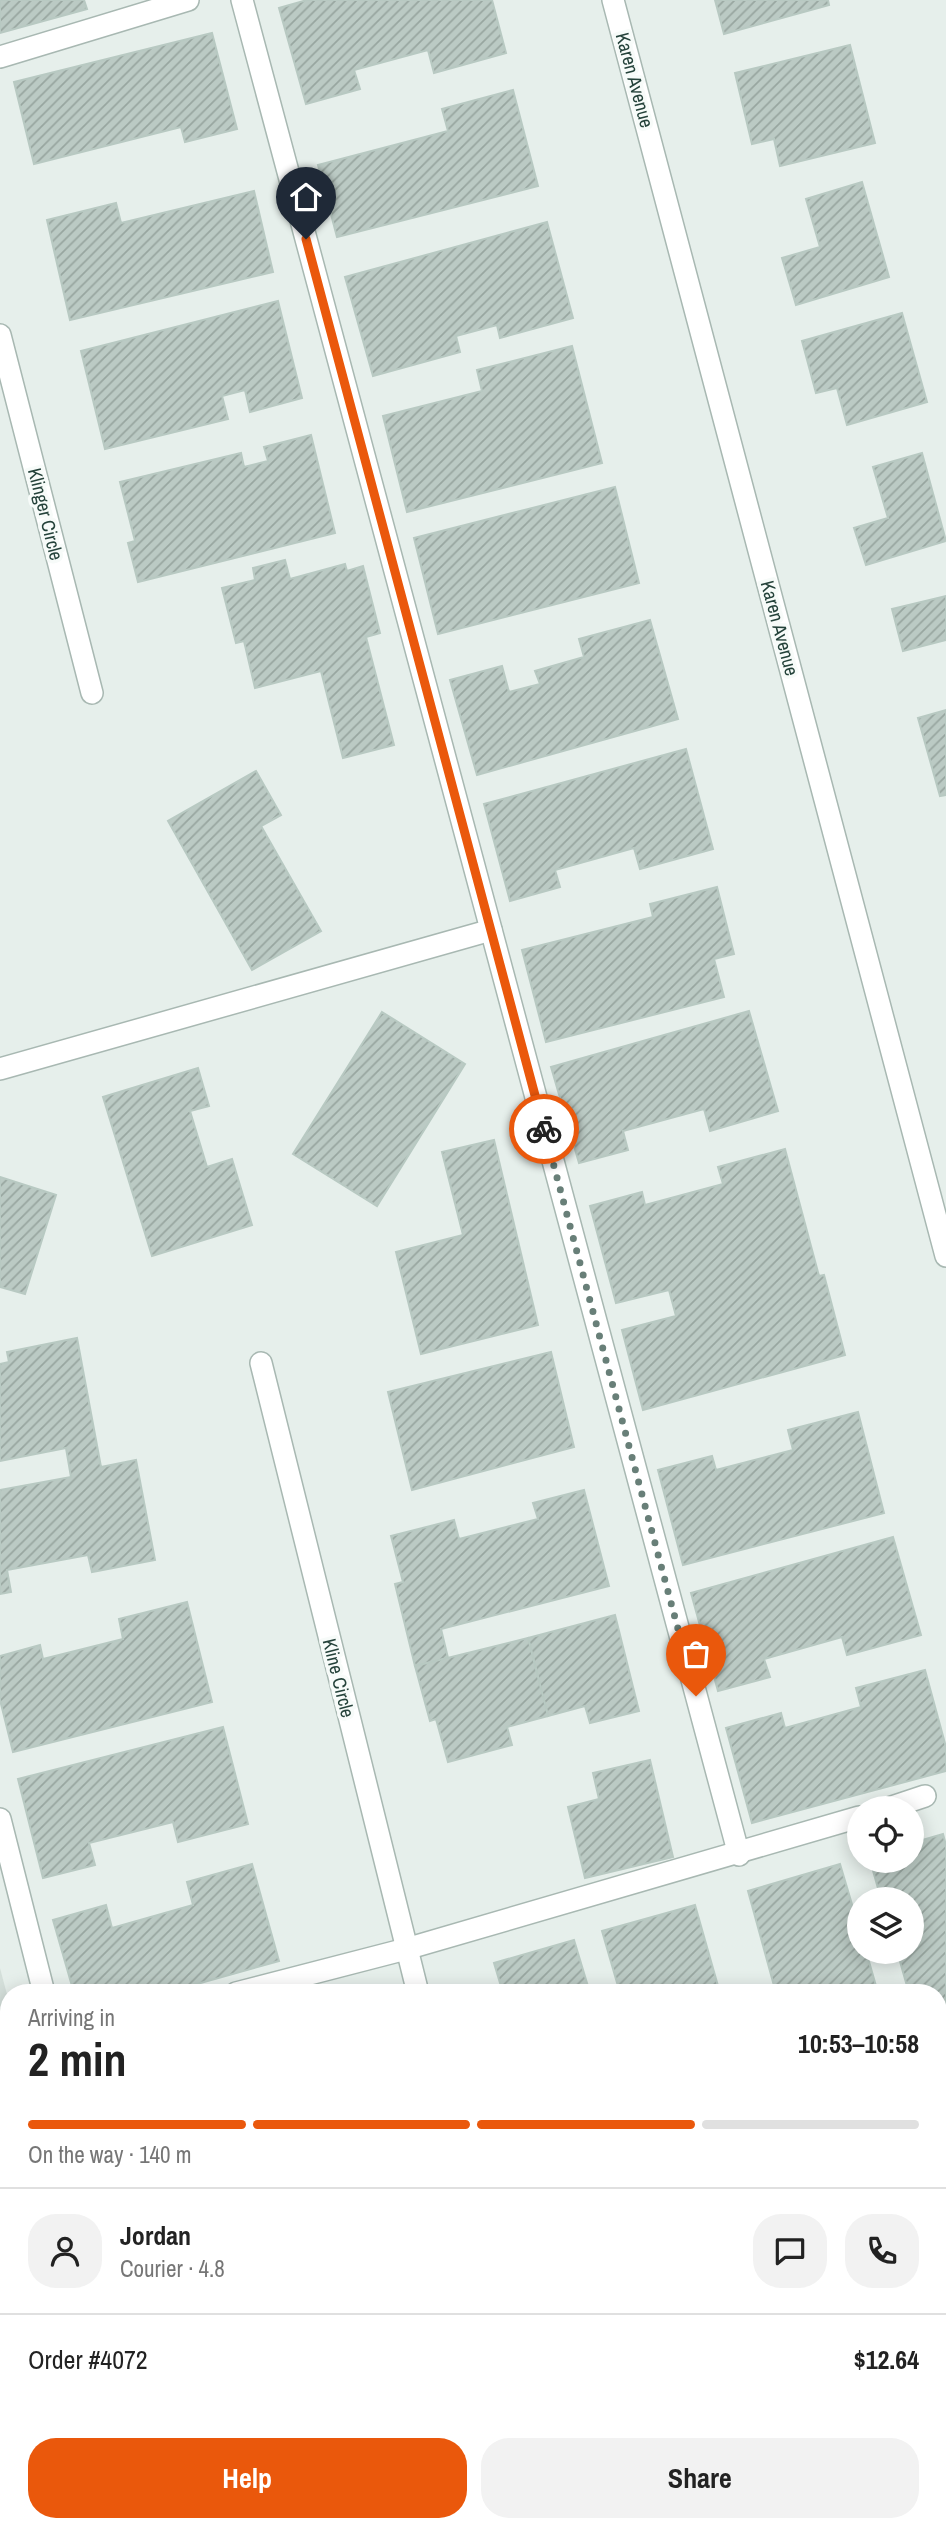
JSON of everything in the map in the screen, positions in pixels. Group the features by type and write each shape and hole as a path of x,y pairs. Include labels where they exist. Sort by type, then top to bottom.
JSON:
{"street":[{"path":"0,57 188,0"},
{"path":"242,0 739,1855"},
{"name":"Karen Avenue","path":"613,0 946,1256"},
{"name":"Klinger Circle","path":"0,335 92,693"},
{"path":"0,1069 491,930"},
{"name":"Kline Circle","path":"261,1363 416,1984"},
{"path":"0,1819 42,1984"},
{"path":"271,1984 407,1949 739,1855 847,1821"}],"shaded area":[{"path":"0,1968 4,1984 0,1984"}],"building":[{"path":"0,0 84,0 87,9 0,33"},
{"path":"307,0 492,0 506,53 434,73 428,50 354,70 360,89 306,104 279,8"},
{"path":"715,0 828,0 829,5 724,34"},
{"path":"212,33 237,129 185,142 181,127 34,164 14,82"},
{"path":"850,45 875,143 780,166 774,139 752,144 735,73"},
{"path":"513,90 538,186 337,237 318,165 448,131 442,109"},
{"path":"862,182 889,277 796,305 782,258 820,247 806,199"},
{"path":"254,191 273,272 70,320 47,220 116,203 121,223"},
{"path":"547,222 573,318 500,338 497,325 456,336 460,352 373,376 345,277"},
{"path":"278,301 302,398 250,412 245,390 222,396 228,419 105,449 81,351"},
{"path":"902,313 927,402 847,425 837,388 816,393 802,341"},
{"path":"572,346 602,463 407,512 383,416 482,391 477,370"},
{"path":"311,435 335,533 138,582 128,543 135,541 120,482 241,453 244,467 268,461 264,447"},
{"path":"922,453 946,541 866,565 854,528 888,518 873,467"},
{"path":"615,487 639,583 438,634 414,538"},
{"path":"285,560 290,579 345,564 347,571 363,566 380,633 366,637 394,745 343,758 321,671 255,688 244,641 236,643 222,588 255,580 253,568"},
{"path":"946,596 946,640 903,651 892,609"},
{"path":"650,620 678,719 477,775 450,680 502,666 509,692 540,684 535,671 584,657 579,639"},
{"path":"946,710 946,795 940,796 918,718"},
{"path":"686,749 713,849 640,869 634,848 555,870 560,887 510,901 484,804"},
{"path":"256,771 281,815 261,826 321,931 252,970 168,821"},
{"path":"717,887 734,954 714,959 724,997 546,1042 522,950 653,917 650,904"},
{"path":"749,1011 778,1111 710,1131 704,1109 623,1131 628,1150 579,1163 551,1067"},
{"path":"382,1012 465,1064 377,1206 293,1154"},
{"path":"198,1068 209,1106 190,1111 207,1167 232,1159 252,1225 152,1256 103,1097"},
{"path":"494,1140 538,1325 421,1354 396,1252 463,1235 442,1152"},
{"path":"785,1149 819,1276 824,1275 845,1355 643,1410 622,1330 676,1316 669,1290 616,1303 590,1206 642,1192 645,1205 723,1184 718,1167"},
{"path":"0,1177 56,1195 25,1294 0,1287"},
{"path":"77,1338 101,1467 136,1460 155,1560 92,1572 88,1555 7,1570 11,1592 0,1594 0,1490 71,1477 66,1448 0,1461 0,1364 9,1362 7,1352"},
{"path":"551,1352 574,1447 412,1490 388,1392"},
{"path":"858,1412 884,1513 683,1565 658,1470 712,1456 716,1470 793,1450 788,1430"},
{"path":"584,1490 609,1586 441,1629 448,1658 415,1666 395,1584 403,1582 391,1536 454,1520 459,1539 538,1519 533,1503"},
{"path":"893,1537 921,1635 847,1655 842,1637 764,1659 770,1677 718,1691 691,1593"},
{"path":"187,1602 212,1702 13,1752 0,1700 0,1656 40,1645 43,1659 123,1639 119,1619"},
{"path":"615,1615 639,1711 590,1723 585,1706 548,1716 528,1638"},
{"path":"528,1638 548,1716 507,1727 512,1745 448,1762 436,1719 430,1721 415,1666"},
{"path":"925,1670 946,1747 946,1771 752,1823 726,1728 781,1713 785,1728 861,1707 856,1688"},
{"path":"223,1727 248,1824 178,1842 173,1822 89,1843 95,1865 43,1878 18,1779"},
{"path":"650,1760 673,1857 585,1878 568,1807 599,1799 593,1773"},
{"path":"943,1834 946,1845 946,1984 906,1984 901,1964 924,1964 924,1887 878,1887 874,1873 924,1873 924,1840"},
{"path":"252,1864 279,1961 197,1984 71,1984 53,1920 106,1905 112,1928 193,1905 187,1882"},
{"path":"840,1864 847,1888 847,1964 870,1964 875,1984 774,1984 748,1891"},
{"path":"695,1905 717,1984 617,1984 602,1931"},
{"path":"574,1940 587,1984 500,1984 494,1963"}],"way so far":[{"path":"544,1129 696,1696"}],"route":[{"path":"306,239 544,1129"}]}
